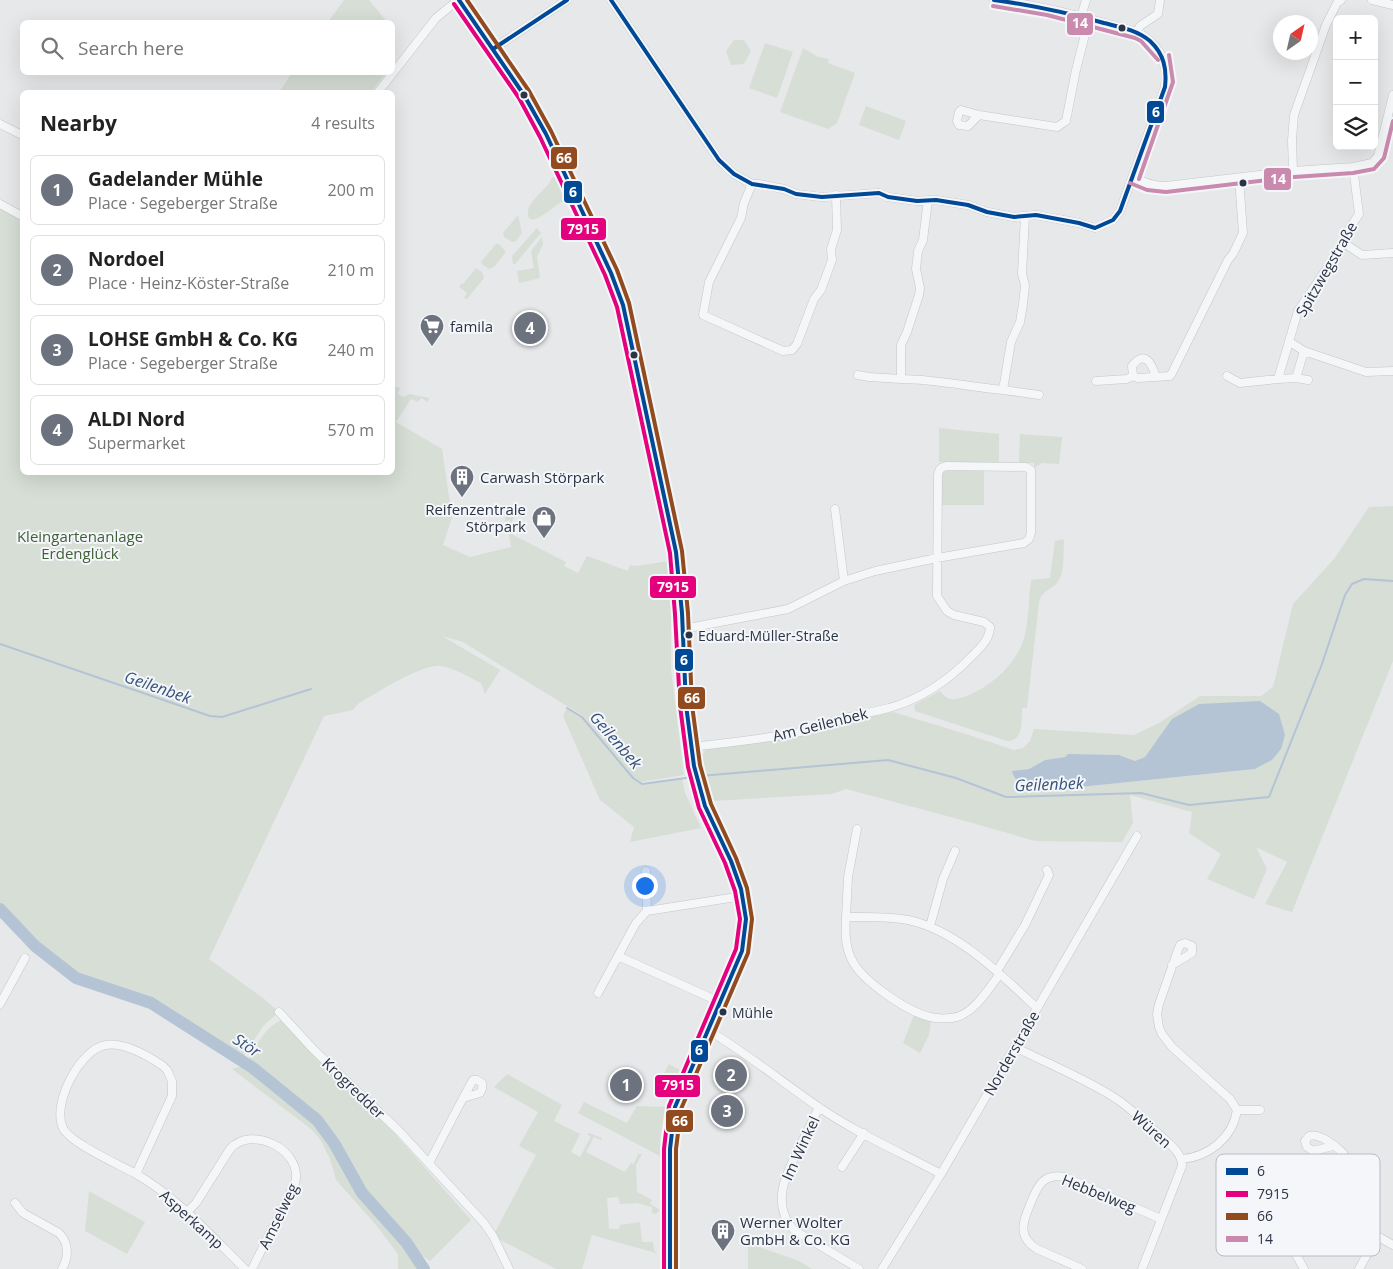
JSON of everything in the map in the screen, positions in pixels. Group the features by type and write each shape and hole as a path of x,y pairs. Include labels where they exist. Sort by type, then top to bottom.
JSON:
{"main road":[{"path":"458,0 524,95 546,134 607,263 623,305 676,552 681,593 684,696 690,747 697,780 707,811 734,866 743,896 746,921 744,942 737,965 680,1094 672,1123 670,1149 670,1269"}],"street":[{"path":"395,70 436,18 458,0"},
{"path":"493,50 567,0"},
{"path":"611,0 719,160 734,174 752,184 784,189 796,194 822,197 879,193 888,197 907,200 936,200 968,205 987,212 1014,216 1036,215 1095,228 1105,225 1113,220 1120,211 1166,87 1163,56 1144,36 1137,32 1016,1 994,0"},
{"path":"1081,17 1086,0"},
{"path":"1137,32 1140,26 1158,14 1160,0"},
{"path":"1293,171 1292,140 1294,115 1326,25 1340,0"},
{"path":"1372,0 1393,5"},
{"path":"978,115 1057,127 1066,121 1089,19"},
{"path":"380,90 391,75"},
{"path":"1133,177 1145,184 1156,186 1372,163 1378,156 1393,95"},
{"path":"0,124 20,134"},
{"name":"Spitzwegstraße","path":"1278,380 1298,311 1344,242 1346,234 1359,214 1354,166"},
{"path":"1096,381 1127,379 1133,376 1138,378 1170,376 1228,260 1244,233 1239,178"},
{"path":"752,184 744,203 741,218 722,260 709,282 700,316 783,351 792,350 797,344 814,299 821,290 832,260 831,249 836,230 836,195"},
{"path":"901,379 900,346 907,332 919,295 920,288 916,269 919,249 923,240 928,200"},
{"path":"0,204 20,215"},
{"path":"1003,390 1011,342 1020,322 1023,304 1025,285 1022,274 1025,216"},
{"path":"1344,242 1362,255 1393,252"},
{"path":"1290,342 1304,351 1366,372 1393,371"},
{"path":"1296,378 1304,351"},
{"path":"1133,376 1132,366 1136,360 1143,358 1152,365 1156,377"},
{"path":"858,374 869,377 948,382 970,387 1039,396"},
{"path":"1227,376 1240,383 1296,378 1308,380"},
{"path":"682,629 788,609 844,581 893,567 1026,542 1031,533 1030,468 947,466 940,468 938,474 937,558"},
{"path":"835,509 844,581"},
{"name":"Am Geilenbek","path":"690,747 802,731 890,708 910,700 947,679 981,647 989,634 990,627 984,622 954,615 943,607 937,596 937,558"},
{"path":"857,829 848,877 845,933 852,960 859,972 870,983 922,1014 943,1019 962,1015 973,1007 998,973 1032,912 1049,875 1047,870"},
{"name":"Norderstraße","path":"882,1269 941,1174 1137,836"},
{"path":"930,926 943,879 955,851"},
{"path":"598,993 636,923 646,911 646,871"},
{"path":"646,911 743,896"},
{"path":"846,917 907,919 930,926 951,937 998,973 1038,1008"},
{"path":"618,956 720,1002"},
{"path":"0,1004 25,958"},
{"path":"1172,965 1158,1009 1158,1020 1162,1034 1172,1047 1230,1099 1237,1110 1232,1126 1217,1145 1196,1158 1182,1159"},
{"name":"Krogredder","path":"279,1012 314,1050 399,1130 484,1223 493,1236 509,1269"},
{"path":"708,1030 733,1045 819,1108 941,1174"},
{"name":"Asperkamp","path":"136,1174 170,1103 173,1088 172,1081 162,1066 125,1046 113,1044 98,1046 81,1061 67,1088 60,1110 61,1125 74,1140 136,1174 164,1192 188,1212 245,1269"},
{"name":"Würen","path":"1015,1047 1116,1098 1177,1151 1182,1159 1182,1166 1142,1269"},
{"path":"429,1163 463,1098"},
{"name":"Im Winkel","path":"819,1108 784,1178 781,1194 783,1211 787,1221 794,1230 859,1269"},
{"path":"1237,1110 1260,1110"},
{"path":"842,1167 864,1133"},
{"name":"Amselweg","path":"188,1212 196,1203 230,1149 238,1142 248,1138 263,1140 277,1146 288,1155 296,1168 296,1183 252,1269"},
{"path":"1333,1146 1343,1154"},
{"name":"Hebbelweg","path":"1082,1269 1032,1246 1023,1231 1024,1219 1036,1190 1046,1179 1054,1176 1065,1177 1161,1219"},
{"path":"15,1203 23,1213 63,1237 68,1252 62,1269"},
{"path":"1380,1238 1393,1244"},
{"path":"1297,1256 1304,1269"},
{"path":"1360,1269 1367,1256"}],"green space":[{"path":"344,0 369,0 385,20 329,20"},
{"path":"734,40 744,40 751,51 744,64 731,65 726,51"},
{"path":"765,43 793,52 777,98 749,88"},
{"path":"803,48 818,57 829,59 828,63 855,73 837,123 828,129 780,112"},
{"path":"291,75 384,75 373,90 280,90"},
{"path":"866,106 906,121 899,140 859,125"},
{"path":"555,176 564,195 563,201 541,216 530,219 528,210 530,205"},
{"name":"Kleingartenanlage Erdenglück","path":"0,208 20,219 20,475 395,475 395,387 400,388 398,394 403,397 410,394 429,398 428,402 421,398 418,402 411,399 396,422 442,449 452,517 443,545 470,557 511,547 508,530 512,529 510,520 505,521 505,518 509,515 514,517 512,522 518,525 513,535 566,562 564,566 578,573 587,556 628,571 630,565 637,566 669,561 671,571 671,669 684,775 640,782 632,777 643,784 682,779 685,793 701,828 630,842 634,827 600,800 563,716 567,708 582,717 627,771 583,716 463,642 442,636 500,670 485,694 481,683 451,669 433,666 388,686 359,703 353,710 324,716 209,959 263,998 279,1012 264,1025 244,1055 151,1003 76,978 35,946 0,909"},
{"path":"518,215 522,233 516,241 512,242 504,237 503,233"},
{"path":"537,228 541,233 513,264 512,256"},
{"path":"542,237 543,244 537,257 540,278 519,283 517,271 534,268 531,251"},
{"path":"496,244 499,244 506,252 494,267 489,269 481,262"},
{"path":"476,268 482,272 484,278 467,299 464,298 467,293 459,287"},
{"path":"939,428 999,434 999,463 939,462"},
{"path":"1020,434 1062,437 1059,464 1042,463 1034,468 1034,463 1019,463"},
{"path":"945,469 984,469 984,505 940,505 942,472"},
{"path":"1393,506 1393,661 1292,912 1265,904 1287,862 1256,847 1267,869 1254,899 1207,879 1221,854 1189,833 1192,812 1130,795 1133,823 1122,842 1035,841 846,789 832,794 713,801 702,756 705,750 798,735 871,715 893,712 1014,750 1023,748 1030,741 1034,729 1134,735 1159,723 1200,696 1261,696 1273,687 1293,604 1334,559 1369,507","holes":["1172,720 1272,760 1255,769 1051,790 1012,771 1029,769 1045,760 1065,757 1119,755 1135,761 1145,757"]},
{"path":"1063,539 1061,576 1057,584 1040,598 1027,708 1022,708 1021,729 1016,738 1007,741 915,711 914,705 940,691 946,697 952,699 967,696 987,685 1005,670 1023,641 1027,624 1031,580 1050,578 1055,541"},
{"path":"914,1015 931,1021 929,1035 920,1053 903,1043"},
{"path":"284,1019 395,1134 471,1220 430,1261 407,1244 424,1269 398,1269 398,1254 377,1226 336,1180 330,1159 320,1139 311,1129 232,1069 253,1067 249,1058 260,1040 267,1030"},
{"path":"669,1064 680,1070 667,1100 658,1085"},
{"path":"507,1074 562,1105 554,1121 580,1134 571,1152 580,1157 591,1137 587,1134 589,1133 602,1138 601,1140 594,1137 586,1152 625,1172 631,1163 634,1164 638,1154 642,1154 636,1165 637,1192 652,1200 650,1204 660,1210 656,1214 652,1213 652,1207 637,1203 620,1204 618,1197 607,1198 609,1229 619,1229 620,1225 640,1222 642,1242 653,1242 656,1253 592,1235 582,1269 556,1269 493,1236 536,1155 519,1146 538,1112 494,1087"},
{"path":"584,1102 627,1123 637,1106 666,1107 660,1139 660,1156 578,1113"},
{"path":"89,1191 145,1222 127,1254 85,1231"},
{"path":"748,1243 799,1261 812,1269 748,1269"}],"water":[{"path":"1260,701 1279,714 1285,735 1281,749 1272,760 1255,769 1051,790 1022,784 1017,780 1012,771 1029,769 1045,760 1065,757 1068,754 1119,755 1135,761 1145,757 1172,719 1199,704"}],"waterway":[{"name":"Geilenbek","path":"700,776 888,760 956,778 1006,797 1141,793 1189,805 1269,797 1322,664 1345,595 1352,584 1364,579 1393,581"},
{"name":"Geilenbek","path":"0,644 210,716 222,717 311,689"},
{"name":"Geilenbek","path":"567,708 582,717 633,778 642,784 693,777"},
{"name":"Stör","path":"0,909 35,946 76,978 151,1003 253,1068 317,1120 334,1143 362,1193 406,1242 424,1269"}],"transit line":[{"name":"6","path":"459,0 524,95 546,134 611,273 623,305 676,552 682,613 686,705 694,766 705,806 731,861 741,889 746,919 742,951 675,1107 670,1149 670,1269"},
{"name":"66","path":"467,0 529,91 551,131 617,270 629,303 682,551 688,613 692,705 700,765 711,804 736,858 747,888 752,919 748,953 681,1109 676,1149 676,1269"},
{"name":"6","path":"493,49 567,0"},
{"name":"6","path":"611,0 719,160 734,174 752,184 784,189 796,194 822,197 879,193 888,197 917,201 936,200 968,205 987,212 1014,217 1036,215 1095,228 1113,220 1120,211 1165,87 1165,68 1159,51 1145,37 1128,29 1022,4 994,0"},
{"name":"7915","path":"454,4 519,98 540,137 605,275 617,307 670,553 680,706 688,767 699,808 725,863 735,891 740,919 736,949 669,1106 664,1149 664,1269"},
{"name":"14","path":"993,6 1047,15 1135,38 1141,41 1158,60"},
{"name":"14","path":"1139,179 1173,82 1169,55"},
{"name":"14","path":"1130,183 1147,190 1166,192 1294,177 1353,173 1374,169 1384,158 1393,121"}],"place":[{"name":"ALDI Nord","path":"530,328"},
{"name":"famila","path":"432,347"},
{"name":"Carwash Störpark","path":"462,498"},
{"name":"Reifenzentrale Störpark","path":"544,539"},
{"name":"Eduard-Müller-Straße","path":"689,635"},
{"name":"Mühle","path":"723,1012"},
{"name":"Nordoel","path":"731,1075"},
{"name":"Gadelander Mühle","path":"626,1085"},
{"name":"LOHSE GmbH & Co. KG","path":"727,1111"},
{"name":"Werner Wolter GmbH & Co. KG","path":"723,1252"}]}
